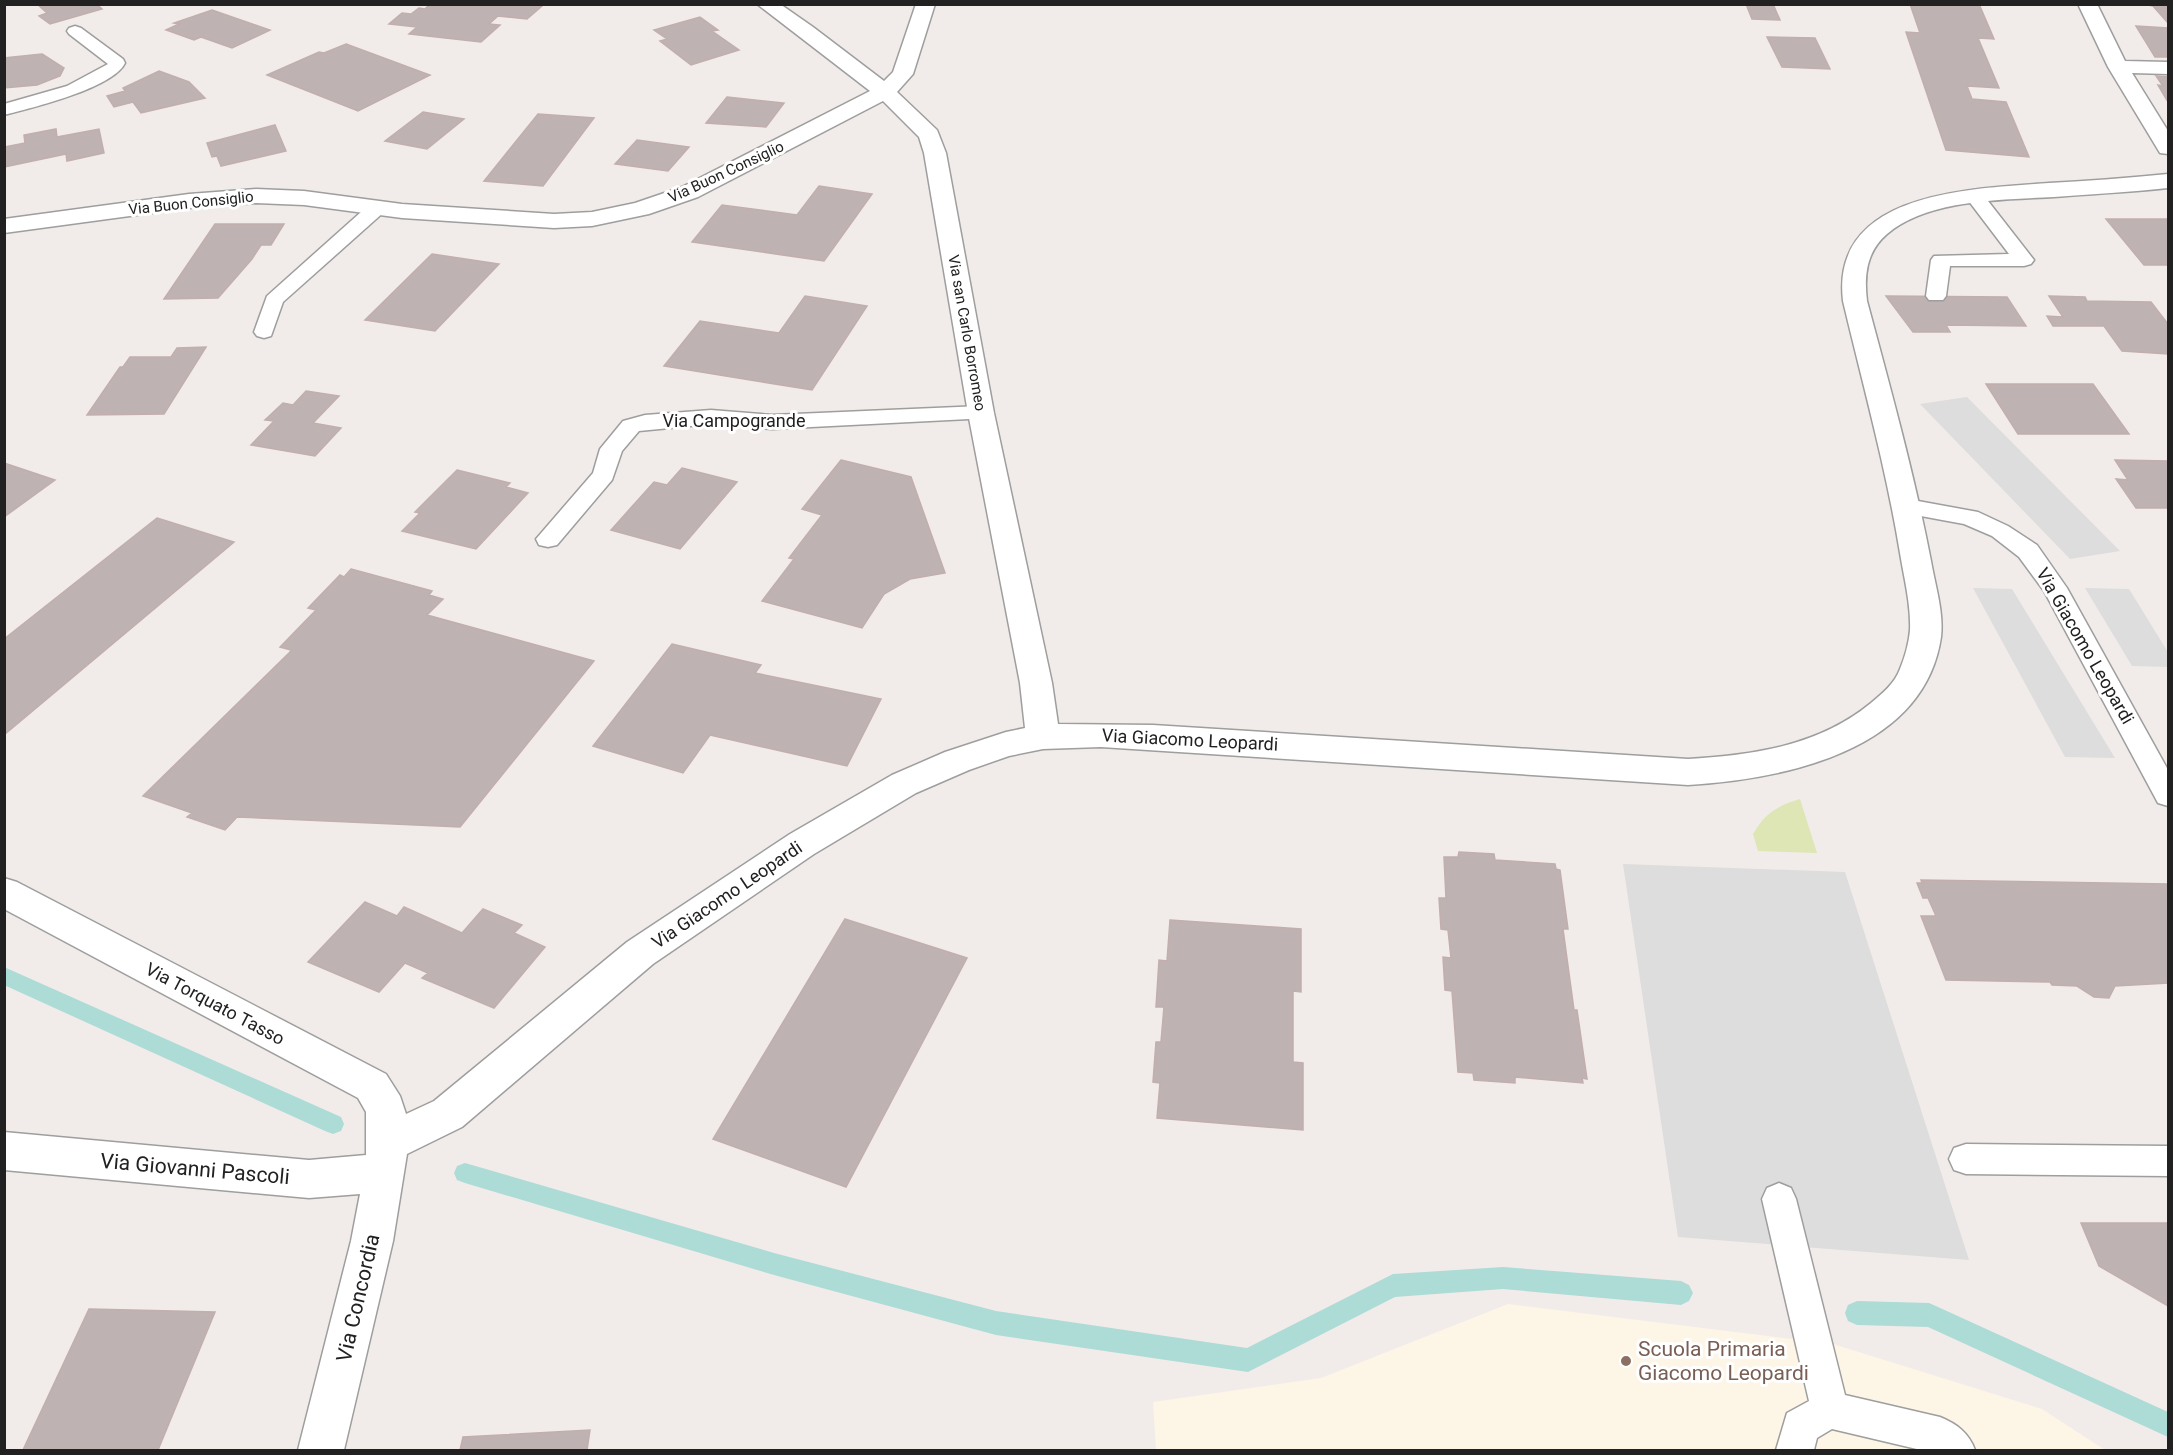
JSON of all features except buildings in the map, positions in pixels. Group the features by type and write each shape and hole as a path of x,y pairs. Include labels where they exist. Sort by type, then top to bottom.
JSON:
{"street":[{"name":"Via san Carlo Borromeo","path":"766,4 806,31 885,92 921,124 929,135 935,153 981,413 1036,683 1043,737"},
{"path":"885,92 903,74 926,4"},
{"path":"2087,4 2118,67 2169,148"},
{"path":"2118,67 2169,68"},
{"name":"Via Buon Consiglio","path":"4,226 226,197 282,196 377,208 554,221 620,214 666,201 712,182 885,92"},
{"name":"Via Giacomo Leopardi","path":"386,1158 448,1114 640,953 802,844 904,784 957,760 1006,744 1043,737 1101,735 1154,737 1688,772 1720,771 1788,759 1852,734 1895,702 1909,682 1920,658 1925,639 1925,619 1907,507 1855,301 1853,274 1867,242 1903,213 1928,205 1974,196 2169,181"},
{"name":"Via Torquato Tasso","path":"4,892 372,1086 386,1108 386,1158"},
{"name":"Via Giovanni Pascoli","path":"4,1151 309,1179 386,1158"},
{"name":"Via Concordia","path":"321,1450 372,1241 386,1158"}],"lane":[{"path":"4,110 73,90 115,67 117,63 111,57 75,31"},
{"path":"1936,296 1941,260 2024,260 1974,196"},
{"path":"264,332 274,300 377,208"},
{"name":"Via Campogrande","path":"548,538 604,475 611,449 631,426 645,422 711,417 772,422 981,413"},
{"name":"Via Giacomo Leopardi","path":"1907,507 1970,517 2000,531 2028,551 2055,588 2169,795"},
{"path":"1966,1159 2169,1161"},
{"path":"1779,1199 1830,1410"},
{"path":"1795,1450 1800,1426 1830,1410 1940,1436 1956,1450"}],"shaded area":[{"path":"1967,397 2120,551 2070,559 1920,404"},
{"path":"1973,588 2012,589 2115,758 2065,757"},
{"path":"2085,588 2129,589 2168,652 2168,667 2132,666"},
{"path":"1623,864 1845,872 1969,1260 1678,1237"},
{"name":"Scuola Primaria Giacomo Leopardi","path":"1508,1304 1833,1344 2042,1409 2105,1450 1156,1450 1153,1402 1321,1378"}],"green space":[{"path":"1800,799 1817,853 1758,851 1753,834 1762,821 1778,808"}],"waterway":[{"path":"4,975 333,1124"},
{"path":"465,1173 774,1264 996,1323 1248,1360 1393,1286 1503,1278 1681,1293"},
{"path":"1857,1313 1929,1315 2168,1425"}],"place":[{"name":"Scuola Primaria Giacomo Leopardi","path":"1626,1361"}]}
